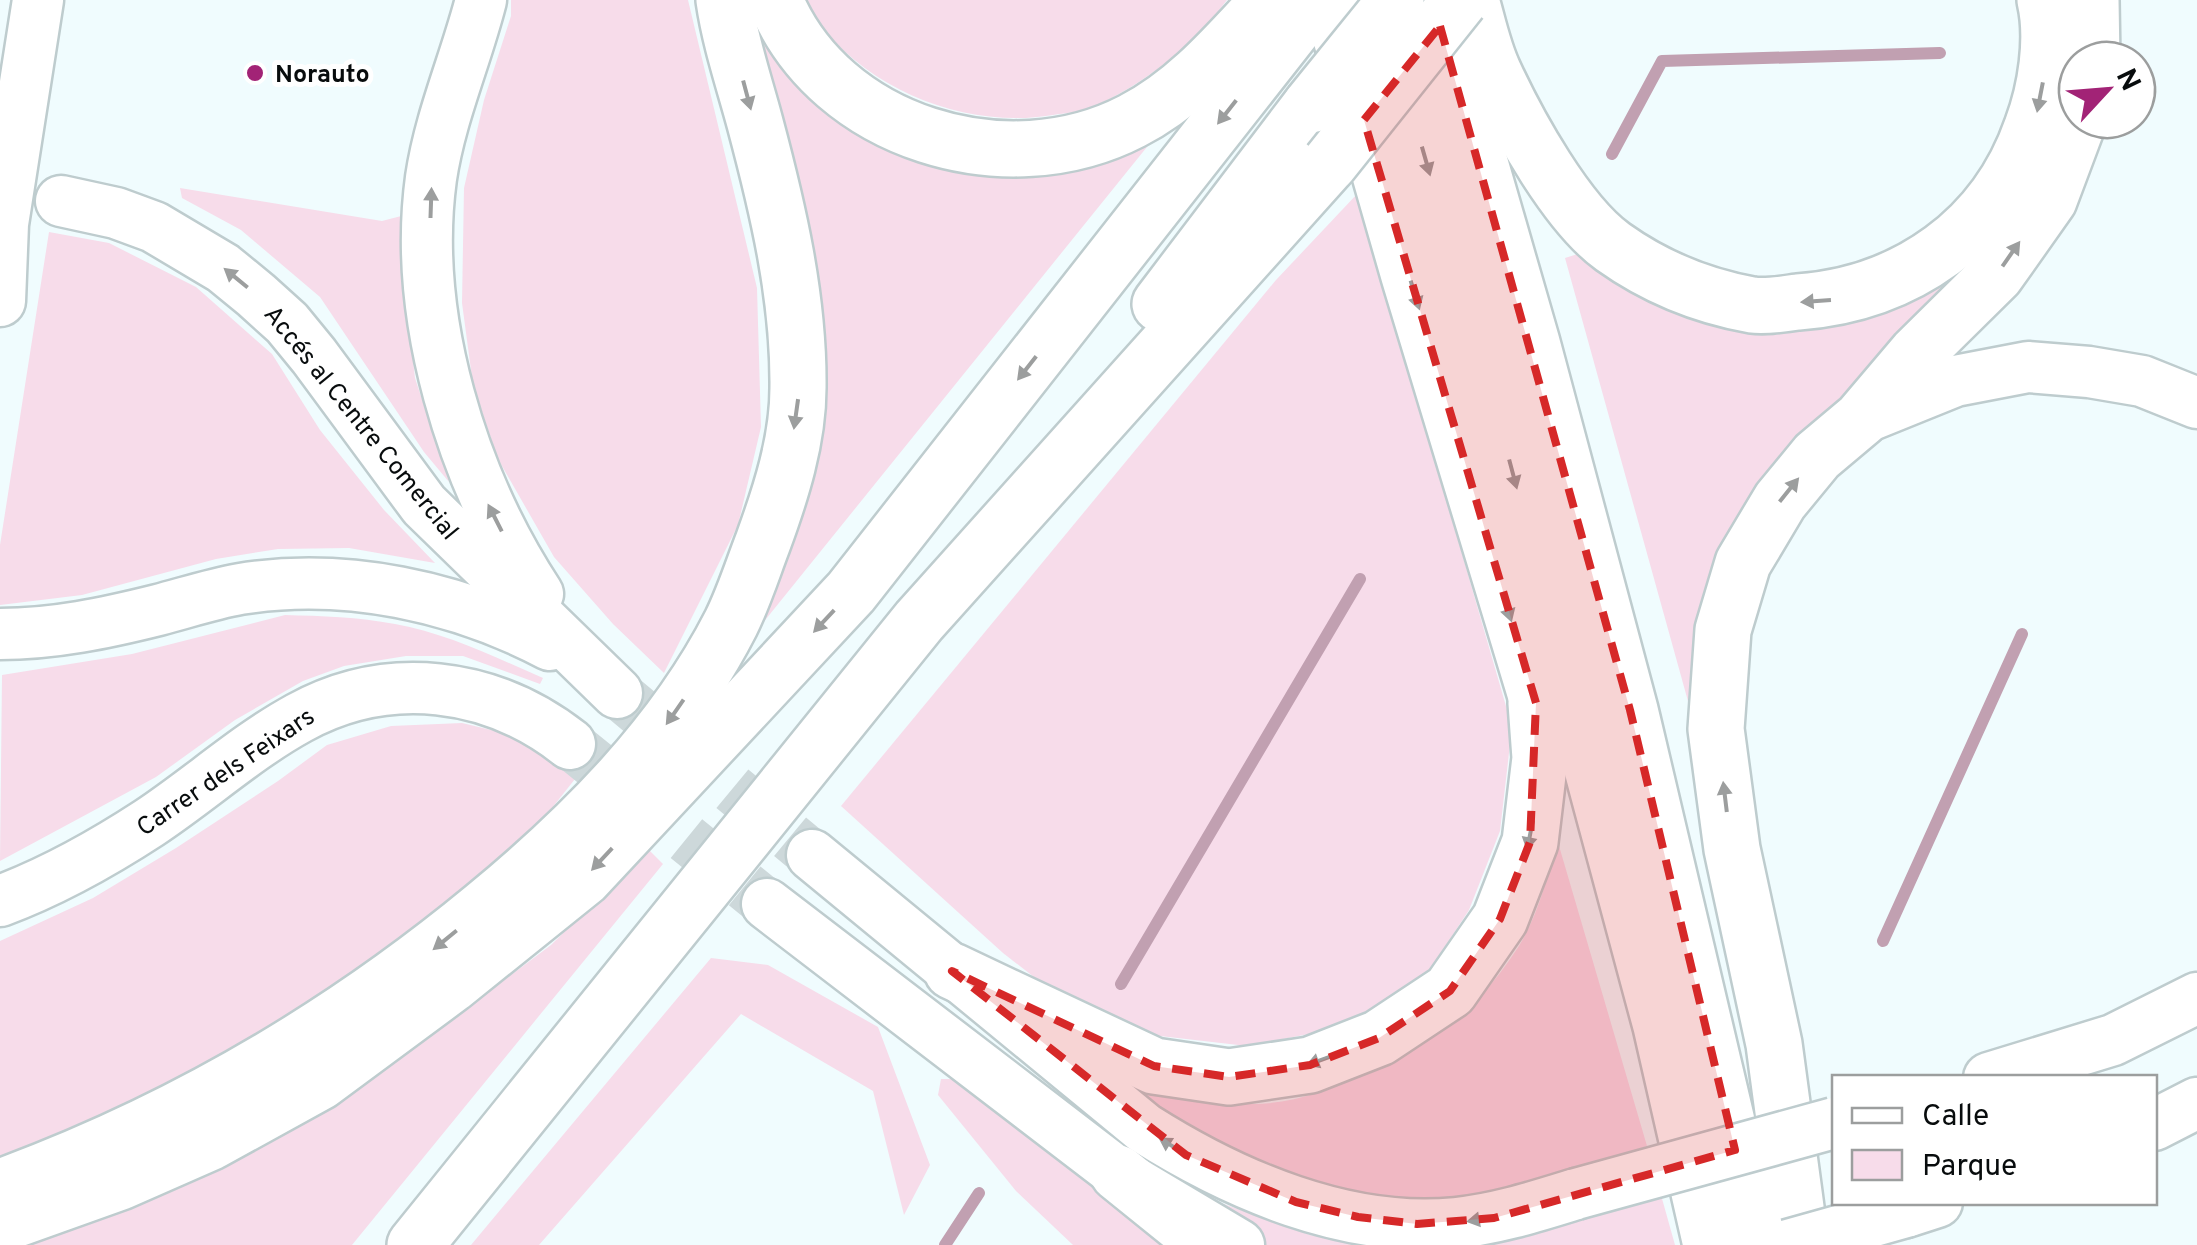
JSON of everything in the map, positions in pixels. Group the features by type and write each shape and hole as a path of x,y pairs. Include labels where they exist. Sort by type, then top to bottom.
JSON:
{"highway":[{"path":"0,1187 116,1140 240,1078 341,1017 426,956 559,844 631,768 695,683 732,622 777,504 791,449 798,392 792,286 724,0"},
{"path":"775,0 808,56 850,95 904,128 962,146 1023,150 1071,144 1132,122 1291,12"},
{"path":"1330,0 1536,703 1661,1026"},
{"path":"1380,0 1509,459 1661,1026 1710,1245"},
{"path":"415,1245 919,621 1396,0"},
{"path":"1432,0 1532,343 1630,710 1756,1245"},
{"path":"919,621 1330,163 1460,0"},
{"path":"1471,0 1492,70 1514,178 1662,718 1794,1231"},
{"path":"1492,70 1557,187 1610,245 1675,284 1756,306 1836,300 1886,284 1950,245 2000,193 2022,155 2040,107 2046,60 2045,0"},
{"path":"2091,0 2092,40"},
{"path":"0,1225 120,1182 211,1142 320,1082 451,986 584,878 851,592 1291,12"},
{"path":"1794,1231 1774,1044 1732,849 1716,729 1723,630 1744,563 1780,500 1817,456 1861,419 1917,354 1996,275 2049,200 2072,140"},
{"path":"952,971 1154,1066 1228,1077 1310,1066 1378,1038 1450,991 1500,920 1530,842 1540,758 1536,703"},
{"path":"1118,1173 1207,1245"}],"street":[{"path":"0,301 3,224 38,0"},
{"name":"Accés al Centre Comercial","path":"481,0 431,178 429,270 435,323 456,418 489,507 517,561 599,677"},
{"name":"Accés al Centre Comercial","path":"61,201 116,212 154,227 223,268 256,295 287,323 314,356 424,505 599,677"},
{"path":"1861,419 1955,380 2028,367 2142,381 2197,403"},
{"path":"0,634 38,634 73,628 238,589 320,582 408,594 451,605 533,636 599,677"},
{"name":"Carrer dels Feixars","path":"0,902 147,824 296,719 348,697 402,687 468,692 522,711 570,744"},
{"path":"812,855 1144,1128 1186,1155 1296,1202 1378,1220 1455,1224 1494,1218 1832,1124"},
{"path":"767,904 1118,1173 1239,1245"},
{"path":"1999,1075 2113,1040 2197,998"},
{"path":"2157,1123 2197,1103"},
{"path":"1794,1231 1922,1207"}],"highlighted area":[{"path":"1440,26 1630,710 1735,1150 1494,1218 1417,1224 1358,1217 1296,1202 1186,1155 952,971 1154,1066 1229,1077 1310,1065 1379,1038 1450,991 1500,919 1530,842 1536,703 1364,120"}],"green space":[{"path":"511,0 688,0 757,288 761,427 738,525 664,673 613,624 554,557 498,459 473,385 462,303 464,188 484,100 511,16"},
{"path":"805,0 1227,0 1183,48 1110,99 1086,109 1022,118 960,112 900,90 848,54 823,28"},
{"path":"746,7 848,122 1155,137 745,645 788,539"},
{"path":"180,188 382,221 405,215 403,272 415,378 449,482 424,452 320,297 241,230 182,198"},
{"path":"1358,193 1512,727 1500,831 1469,910 1422,982 1363,1021 1247,1046 1160,1036 1116,1022 1052,991 1003,953 841,806 1276,280"},
{"path":"49,232 109,243 196,287 272,354 320,430 384,510 435,563 349,548 278,549 216,559 82,595 0,605 0,545"},
{"path":"1584,252 1629,288 1962,268 1963,274 1904,339 1787,455 1691,712 1565,258"},
{"path":"285,615 354,618 414,628 470,646 543,678 540,684 463,656 406,656 344,666 303,681 235,720 156,777 0,861 2,675 132,654"},
{"path":"462,723 525,738 575,779 521,847 367,971 167,1089 0,1164 0,941 93,898 176,848 327,745 391,726"},
{"path":"1557,839 1647,1146 1506,1195 1457,1205 1410,1203 1316,1184 1241,1159 1180,1125 1126,1083 1221,1103 1282,1101 1343,1084 1402,1054 1455,1018 1505,967 1532,921"},
{"path":"648,849 663,864 352,1245 20,1245 296,1120 427,1038 551,945"},
{"path":"711,958 768,965 878,1027 930,1165 904,1215 873,1091 741,1014 539,1245 471,1245"},
{"path":"941,1079 962,1079 1174,1245 1073,1245 1016,1191 938,1095"},
{"path":"1661,1195 1675,1245 1467,1245"},
{"path":"1207,1198 1310,1235 1364,1245 1262,1245"}],"waterway":[{"path":"1612,154 1662,61 1940,53"},
{"path":"1121,984 1360,579"},
{"path":"1883,941 2022,634"},
{"path":"945,1245 979,1193"}],"tunnel":[{"path":"617,693 812,855"},
{"path":"570,744 767,904"}],"place":[{"name":"Norauto","path":"255,73"}]}
